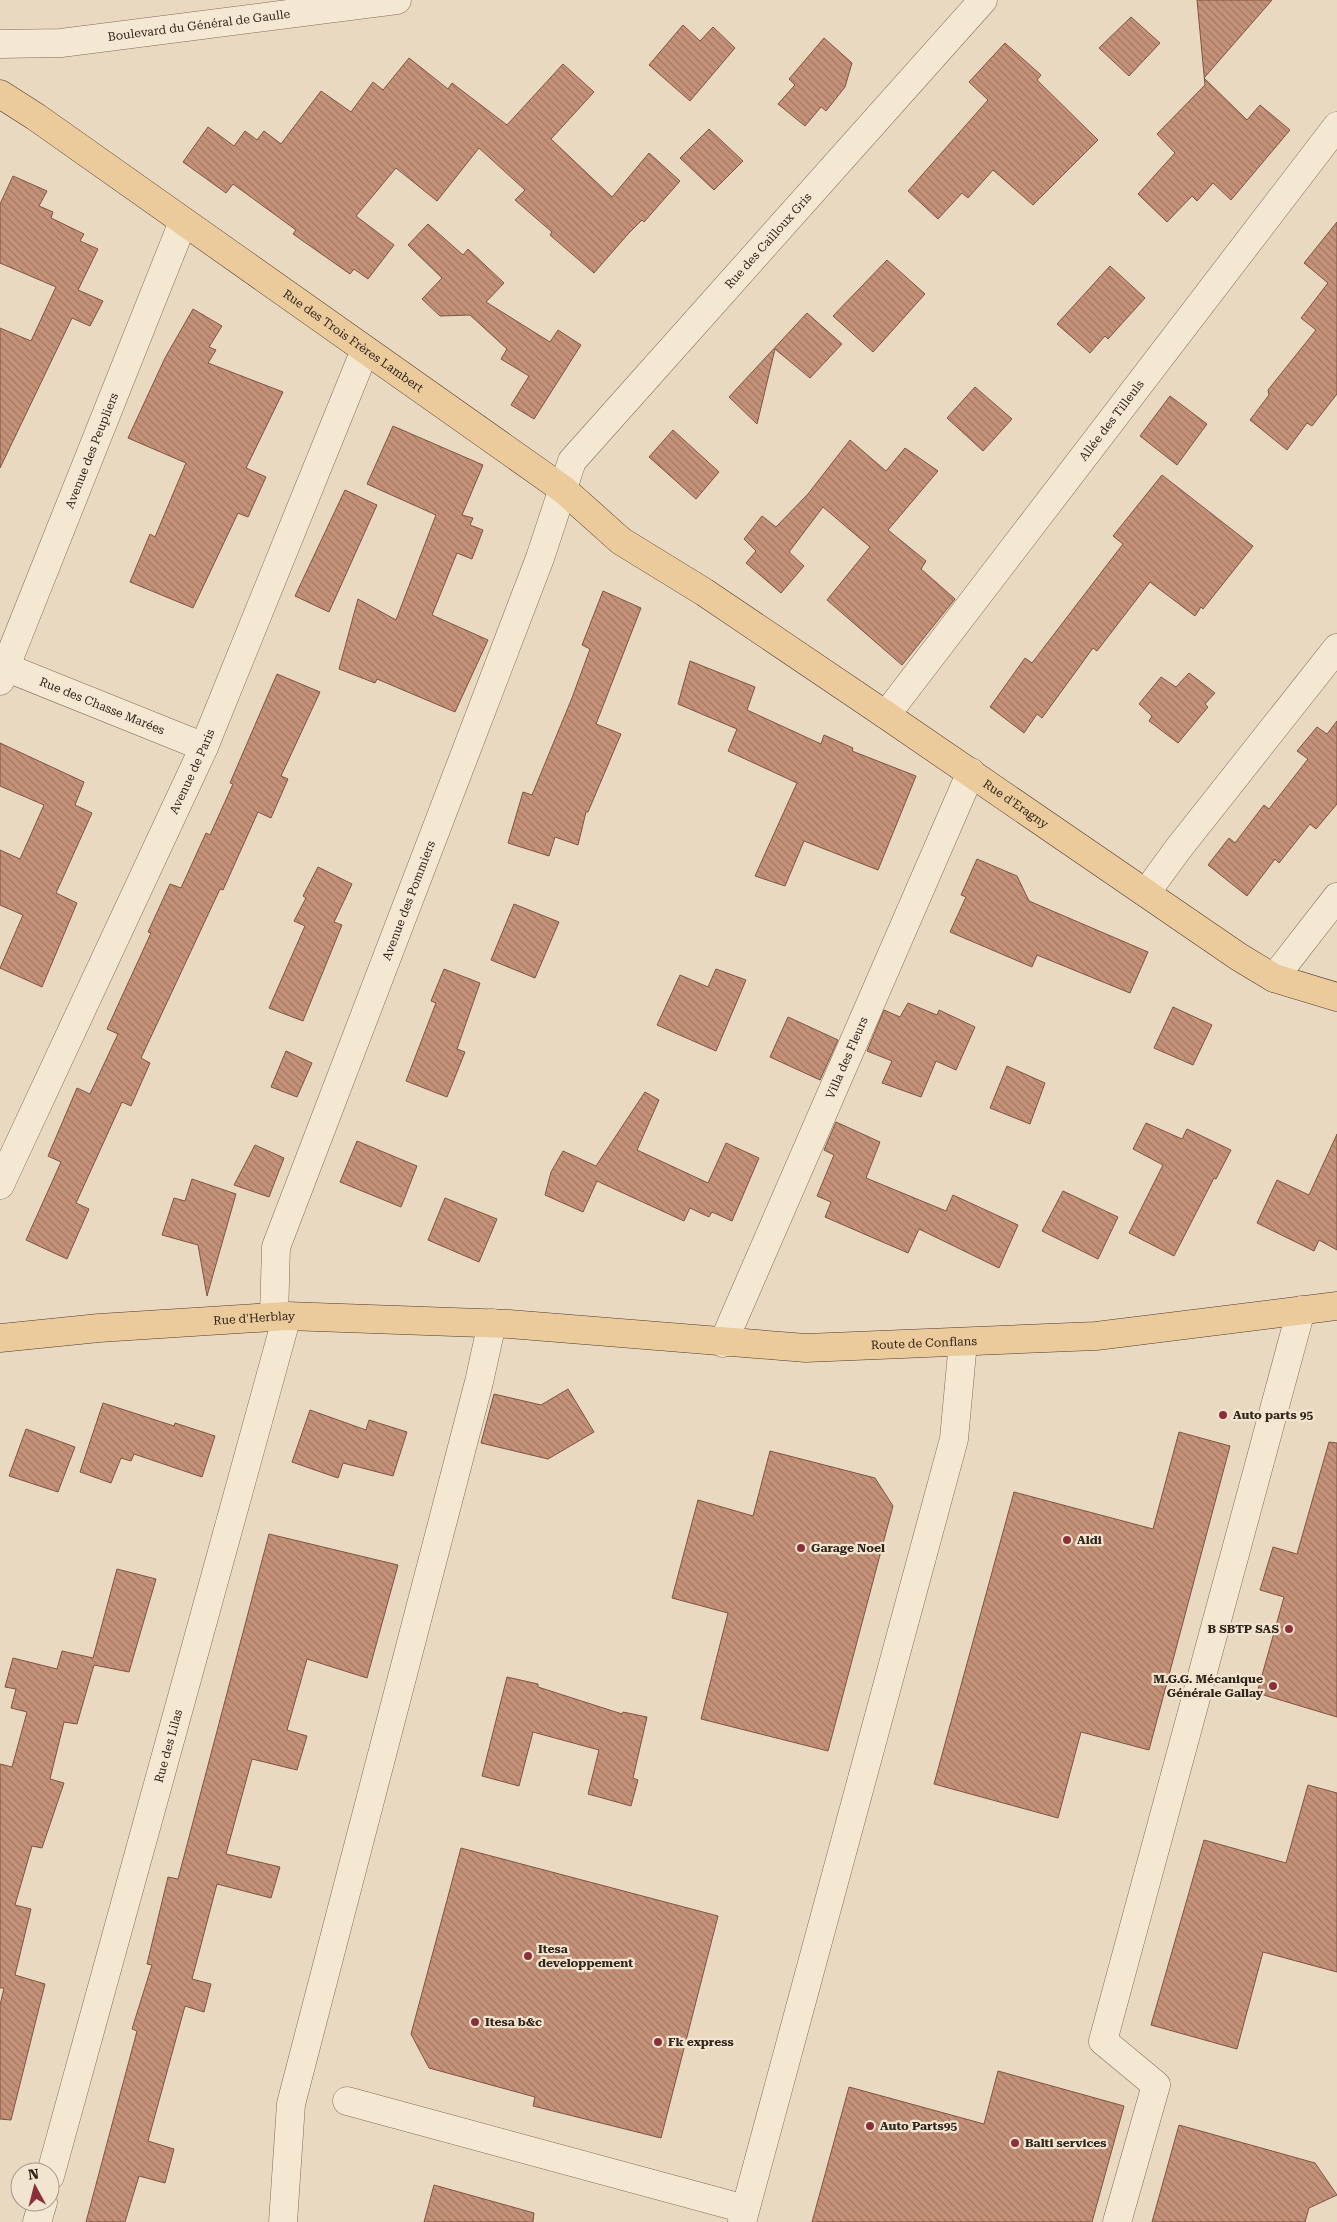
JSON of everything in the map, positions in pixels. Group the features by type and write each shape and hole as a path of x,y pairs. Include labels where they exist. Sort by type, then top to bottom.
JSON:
{"main road":[{"name":"Rue des Trois Frères Lambert","path":"0,94 564,490 621,541 704,592"},
{"name":"Rue d'Eragny","path":"704,592 971,772 1239,957 1274,978 1337,997"},
{"name":"Route de Conflans","path":"500,1324 723,1343 806,1348 1096,1336 1337,1306"},
{"name":"Rue d'Herblay","path":"0,1338 109,1327 280,1316 500,1324"}],"street":[{"name":"Boulevard du Général de Gaulle","path":"0,44 61,43 397,0"},
{"name":"Rue des Cailloux Gris","path":"564,490 572,461 983,0"},
{"name":"Allée des Tilleuls","path":"886,715 1337,126"},
{"name":"Avenue des Peupliers","path":"2,671 183,222"},
{"name":"Avenue de Paris","path":"0,1184 204,747 365,350"},
{"name":"Avenue des Pommiers","path":"280,1316 276,1247 540,558 564,490"},
{"path":"1146,893 1178,848 1337,648"},
{"name":"Rue des Chasse Marées","path":"2,671 204,747"},
{"name":"Villa des Fleurs","path":"723,1343 971,772"},
{"path":"1274,978 1337,897"},
{"path":"1117,2222 1156,2085 1103,2041 1301,1310"},
{"name":"Rue des Lilas","path":"54,2162 280,1316"},
{"path":"283,2222 291,2104 480,1382 500,1324"},
{"path":"347,2101 744,2216 954,1439 963,1342"}],"building":[{"path":"1197,0 1272,0 1204,78"},
{"path":"1131,17 1160,43 1129,76 1099,48"},
{"path":"683,25 700,41 713,27 735,48 690,101 649,65"},
{"path":"824,38 852,63 845,87 826,111 821,107 805,126 778,104 795,85 789,79"},
{"path":"1005,43 1041,75 1037,80 1098,140 1033,205 993,170 968,198 962,193 938,219 908,191 988,100 969,82"},
{"path":"409,58 448,89 452,83 507,125 563,64 594,92 551,139 612,197 649,153 680,181 644,222 642,220 628,234 594,273 550,235 552,232 515,200 525,190 479,148 437,201 396,168 356,216 394,245 368,279 354,269 350,274 293,234 296,230 233,184 226,193 183,162 208,127 234,146 245,131 257,140 264,131 281,144 321,91 351,112 373,82 383,90"},
{"path":"1204,78 1247,120 1260,105 1290,130 1231,200 1213,183 1197,201 1192,196 1167,222 1138,194 1175,153 1157,134 1205,85"},
{"path":"709,129 743,161 714,190 680,158"},
{"path":"13,176 47,191 39,206 53,212 51,218 84,234 80,241 98,249 78,290 103,301 90,326 72,318 0,468 0,328 31,341 56,287 0,263 0,204"},
{"path":"1337,222 1337,394 1312,426 1307,423 1287,450 1250,420 1269,395 1268,390 1316,330 1301,318 1328,283 1304,263"},
{"path":"428,224 463,255 468,249 504,283 486,302 550,342 558,330 581,345 534,419 511,405 529,376 501,359 507,349 470,315 440,316 422,299 442,278 408,245"},
{"path":"887,260 925,294 873,352 833,316"},
{"path":"1110,266 1145,298 1108,339 1105,336 1090,353 1057,324"},
{"path":"193,309 222,326 209,347 216,350 208,363 283,392 246,468 266,477 248,517 238,513 193,608 130,582 150,534 155,537 186,463 128,438 165,358"},
{"path":"807,313 842,344 810,378 775,349 757,424 729,397"},
{"path":"975,387 1012,419 983,451 947,418"},
{"path":"1170,396 1207,424 1177,465 1140,436"},
{"path":"393,426 483,465 462,515 473,518 470,525 483,530 472,559 457,553 432,615 488,640 455,712 377,679 375,683 339,669 358,599 396,620 436,515 367,484"},
{"path":"673,430 719,472 696,499 649,457"},
{"path":"850,440 886,471 905,448 938,471 888,530 926,561 921,569 955,599 902,665 827,600 870,547 823,507 789,552 804,566 781,593 746,563 756,551 744,539 762,516 776,527 808,494"},
{"path":"1162,475 1253,546 1203,609 1201,607 1195,616 1150,582 1097,651 1093,648 1042,718 1037,714 1024,733 990,707 1025,658 1032,663 1123,544 1113,536"},
{"path":"345,490 377,505 329,612 295,596"},
{"path":"603,591 641,608 596,724 621,734 588,812 586,812 578,845 555,837 549,856 508,843 523,792 532,795 572,698 590,649 582,645"},
{"path":"690,661 755,687 747,710 821,744 824,735 853,748 852,751 916,776 878,870 804,841 785,886 755,876 797,783 728,751 737,729 678,704"},
{"path":"1189,673 1215,693 1205,704 1208,707 1178,743 1149,721 1152,716 1139,704 1161,677 1176,687"},
{"path":"277,674 320,692 281,776 288,779 271,818 258,812 223,890 220,889 141,1058 150,1063 131,1106 122,1102 76,1203 89,1209 67,1259 26,1240 61,1162 48,1156 77,1088 90,1094 118,1034 107,1029 151,933 148,932 170,884 181,888 206,833 210,835 233,784 230,783"},
{"path":"1337,721 1337,804 1316,829 1310,824 1279,863 1275,859 1247,896 1208,865 1229,838 1235,843 1264,805 1269,809 1308,759 1297,751 1317,727 1327,734"},
{"path":"0,743 84,782 75,805 92,813 56,893 77,903 42,987 0,968 23,915 0,905 0,850 20,859 44,805 0,786"},
{"path":"977,859 1017,876 1029,901 1148,952 1130,993 1037,955 1032,967 950,932 966,897 961,895"},
{"path":"318,867 352,884 334,922 342,925 303,1021 269,1008 305,926 294,921 306,898 303,896"},
{"path":"514,904 559,922 535,978 491,960"},
{"path":"444,969 480,983 457,1049 465,1052 447,1097 406,1081 436,1003 431,1001"},
{"path":"716,969 746,980 716,1051 657,1025 680,975 708,987"},
{"path":"908,1003 937,1015 939,1010 975,1027 956,1070 936,1061 921,1097 882,1083 892,1061 867,1051 884,1010 900,1017"},
{"path":"1173,1007 1212,1025 1193,1065 1154,1048"},
{"path":"788,1017 838,1040 820,1080 770,1057"},
{"path":"286,1051 312,1063 297,1097 271,1087"},
{"path":"1007,1066 1045,1083 1030,1124 990,1108"},
{"path":"645,1092 659,1100 637,1150 708,1183 726,1143 759,1158 732,1221 712,1212 709,1217 690,1208 684,1221 597,1181 583,1212 545,1195 551,1172 563,1151 596,1166"},
{"path":"836,1122 880,1142 866,1178 946,1211 953,1195 1018,1225 999,1268 919,1229 908,1253 825,1217 831,1202 817,1196 834,1155 824,1150"},
{"path":"1146,1123 1182,1139 1187,1129 1231,1150 1216,1179 1214,1178 1174,1256 1129,1233 1163,1165 1133,1149"},
{"path":"1337,1134 1337,1250 1319,1240 1314,1251 1257,1223 1277,1180 1309,1195"},
{"path":"357,1141 417,1166 401,1207 340,1182"},
{"path":"255,1145 284,1158 269,1197 234,1185"},
{"path":"192,1179 236,1194 207,1296 198,1245 162,1235 174,1198 185,1201"},
{"path":"1063,1191 1118,1217 1098,1259 1042,1231"},
{"path":"445,1198 497,1219 479,1262 428,1240"},
{"path":"568,1389 594,1432 548,1459 481,1443 494,1394 541,1405"},
{"path":"103,1403 174,1426 175,1423 215,1436 202,1477 134,1454 131,1461 121,1458 111,1483 80,1472"},
{"path":"310,1410 366,1430 369,1420 407,1432 393,1476 343,1463 338,1478 292,1462"},
{"path":"26,1429 75,1447 58,1492 9,1476"},
{"path":"1179,1432 1230,1446 1149,1750 1081,1732 1058,1818 934,1784 1014,1492 1153,1529"},
{"path":"1329,1442 1337,1443 1337,1717 1257,1693 1284,1597 1260,1590 1273,1547 1297,1554"},
{"path":"770,1451 875,1478 893,1506 828,1751 701,1719 728,1613 672,1598 698,1500 753,1516"},
{"path":"269,1534 398,1565 367,1678 307,1659 287,1730 307,1736 297,1770 252,1759 226,1854 280,1867 271,1898 217,1884 192,1979 211,1984 204,2012 185,2006 148,2141 174,2149 165,2183 139,2176 125,2222 86,2222 137,2031 132,2029 152,1965 147,1964 168,1877 178,1879"},
{"path":"117,1569 156,1579 129,1672 94,1665 77,1724 64,1722 50,1779 64,1783 42,1848 32,1846 15,1905 31,1909 15,1975 45,1984 11,2120 0,2119 0,2005 4,1988 0,1988 0,1764 12,1767 27,1712 11,1708 16,1689 5,1687 13,1658 57,1669 62,1651 93,1658"},
{"path":"507,1677 538,1684 538,1687 622,1714 623,1712 647,1717 633,1778 638,1780 631,1806 588,1794 599,1750 533,1732 519,1786 482,1776"},
{"path":"1308,1785 1337,1793 1337,1972 1263,1952 1237,2049 1151,2025 1204,1840 1286,1863"},
{"path":"461,1848 718,1916 661,2138 533,2106 535,2097 429,2068 411,2034"},
{"path":"998,2071 1124,2106 1092,2222 812,2222 849,2087 984,2124"},
{"path":"1179,2125 1315,2163 1337,2195 1309,2208 1305,2222 1152,2222"},
{"path":"434,2185 534,2213 533,2222 424,2222"}],"place":[{"name":"Auto parts 95","path":"1223,1415"},
{"name":"Aldi","path":"1067,1540"},
{"name":"Garage Noel","path":"801,1548"},
{"name":"B SBTP SAS","path":"1289,1629"},
{"name":"M.G.G. Mécanique Générale Gallay","path":"1273,1686"},
{"name":"Itesa developpement","path":"528,1956"},
{"name":"Itesa b&c","path":"475,2022"},
{"name":"Fk express","path":"658,2042"},
{"name":"Auto Parts95","path":"870,2126"},
{"name":"Balti services","path":"1015,2143"}]}
